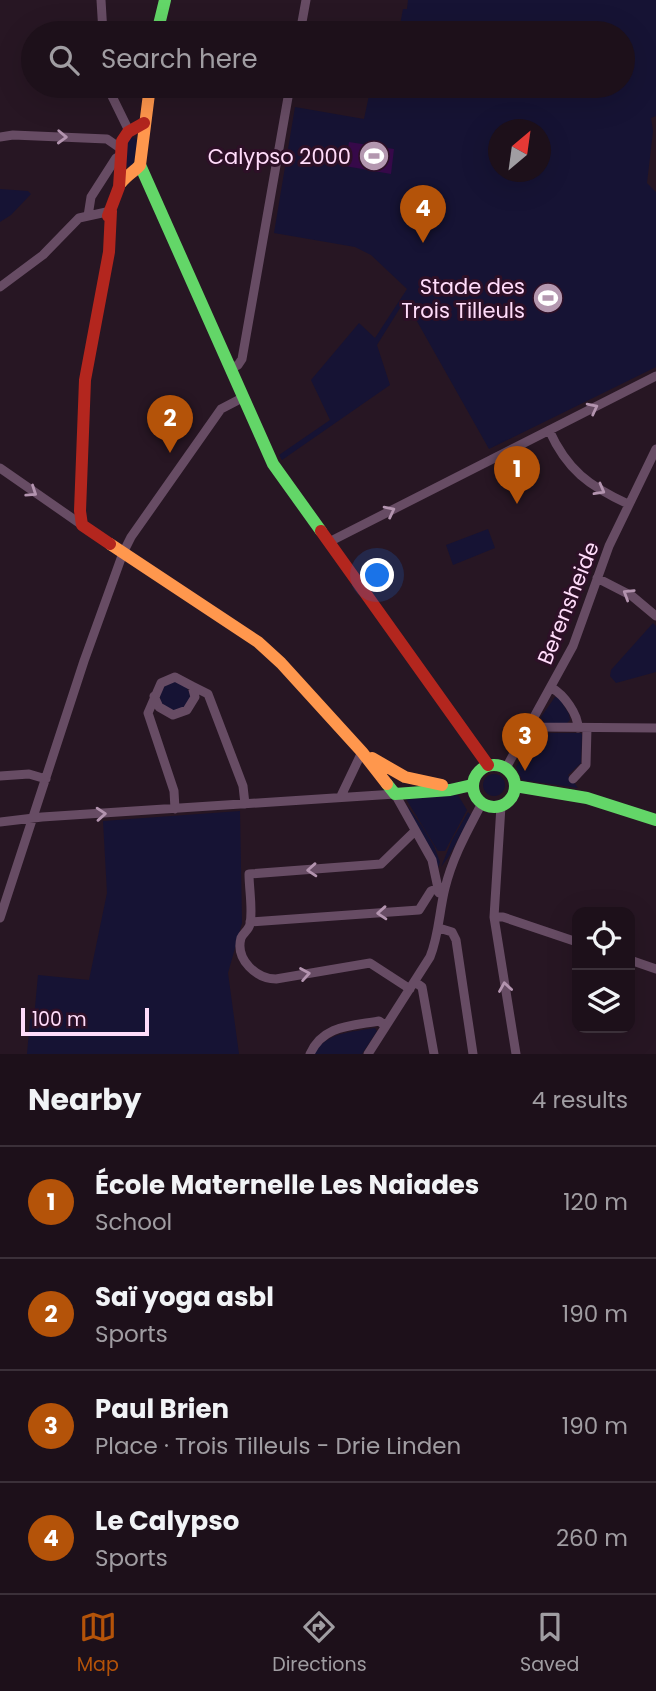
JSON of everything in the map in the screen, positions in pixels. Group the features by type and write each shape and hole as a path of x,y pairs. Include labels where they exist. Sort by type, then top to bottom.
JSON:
{"street":[{"path":"102,0 103,21"},
{"path":"160,21 165,0"},
{"path":"302,21 306,0"},
{"path":"113,98 129,131 128,163"},
{"path":"82,525 85,380 110,241 109,218 128,163 144,139 148,98"},
{"path":"231,368 238,365 242,359 288,98"},
{"path":"129,131 144,123"},
{"path":"129,131 144,139"},
{"path":"0,137 13,135 107,139 150,185 273,464 488,765"},
{"path":"90,216 91,197 116,158 128,163"},
{"path":"0,287 43,255 72,224 90,216 109,218"},
{"path":"329,542 656,376"},
{"path":"0,918 84,661 123,552 222,409 244,397"},
{"path":"549,430 562,456 581,478 628,504"},
{"name":"Berensheide","path":"506,768 573,646 597,578 628,504 656,449"},
{"path":"0,468 258,642 281,663 363,753 394,794 432,860 442,887"},
{"path":"597,578 632,596 656,616"},
{"path":"175,808 174,791 148,713 161,683 175,677 208,694 243,786 245,804"},
{"path":"154,696 159,707 173,715 187,710 195,697 192,686"},
{"path":"552,688 558,691 583,728 586,765 573,779"},
{"path":"532,723 539,727 656,728"},
{"path":"363,753 409,784 466,786 476,798 489,806 501,806 510,799 515,786 514,777 506,768 497,764 488,765 466,786"},
{"path":"341,796 363,753"},
{"path":"0,776 29,774 46,779"},
{"path":"0,822 394,794 409,784"},
{"path":"515,786 588,798 656,820"},
{"path":"368,1054 430,957 439,928 442,887 457,848 482,803"},
{"path":"501,806 494,917 516,1054"},
{"path":"415,831 381,864 250,874 250,922 242,938 241,949 250,968 263,977 276,979 370,963 412,986 422,987 433,1054"},
{"path":"250,922 419,911 431,891 442,887"},
{"path":"494,917 503,917 572,940"},
{"path":"439,928 452,932 456,940 473,1054"},
{"path":"635,962 656,969"},
{"path":"310,1054 320,1038 333,1030 379,1021 386,1026"}],"shaded area":[{"path":"408,0 656,0 656,116 651,118 653,131 647,183 656,192 656,367 489,449 405,300 377,345 390,385 282,460 279,455 330,420 311,380 359,323 375,338 407,289 371,255 355,247 274,233 295,107 364,119 368,98 635,98 635,21 401,21"},
{"path":"132,137 138,140 134,166 128,167 126,144"},
{"path":"349,142 394,149 391,174 345,166"},
{"path":"0,189 28,191 31,194 11,215 0,222"},
{"path":"488,529 495,548 453,565 446,545"},
{"path":"653,623 656,626 656,672 616,683 610,676 611,670"},
{"path":"175,682 186,686 190,697 186,708 175,712 164,708 160,697 164,686"},
{"path":"555,697 559,698 569,714 570,720 567,723 544,723 541,717"},
{"path":"541,733 581,733 581,763 568,775 578,788 522,780 516,767 530,743"},
{"path":"490,774 498,774 505,781 505,789 498,796 490,796 483,789 483,781"},
{"path":"458,795 467,810 445,851 438,851 406,799"},
{"path":"402,799 434,846 440,862 438,868 430,847"},
{"path":"240,811 242,923 228,973 239,1054 27,1054 38,975 89,980 107,893 103,821"},
{"path":"468,812 471,815 441,867 452,840"},
{"path":"375,1028 377,1031 362,1054 314,1054 325,1041 333,1037"}],"traffic: fast":[{"path":"160,21 165,0"},
{"path":"140,165 273,464 321,531"},
{"path":"494,765 509,771 515,786 509,801 494,807 479,801 473,786 479,771 494,765"},
{"path":"387,784 395,794 450,790 472,785"},
{"path":"515,786 587,798 656,820"}],"traffic: slow":[{"path":"121,183 140,165 148,98"},
{"path":"110,544 258,642 281,663 362,752 387,784"},
{"path":"372,758 405,777 442,785"}],"traffic: jam":[{"path":"108,216 119,187 122,141 128,132 144,123"},
{"path":"110,544 82,525 80,511 85,380 109,252 111,211"},
{"path":"321,531 488,765"}],"place":[{"name":"Calypso 2000","path":"374,156"},
{"name":"Le Calypso","path":"423,243"},
{"name":"Stade des Trois Tilleuls","path":"548,298"},
{"name":"Saï yoga asbl","path":"170,453"},
{"name":"École Maternelle Les Naiades","path":"517,504"},
{"name":"Paul Brien","path":"525,771"}]}
